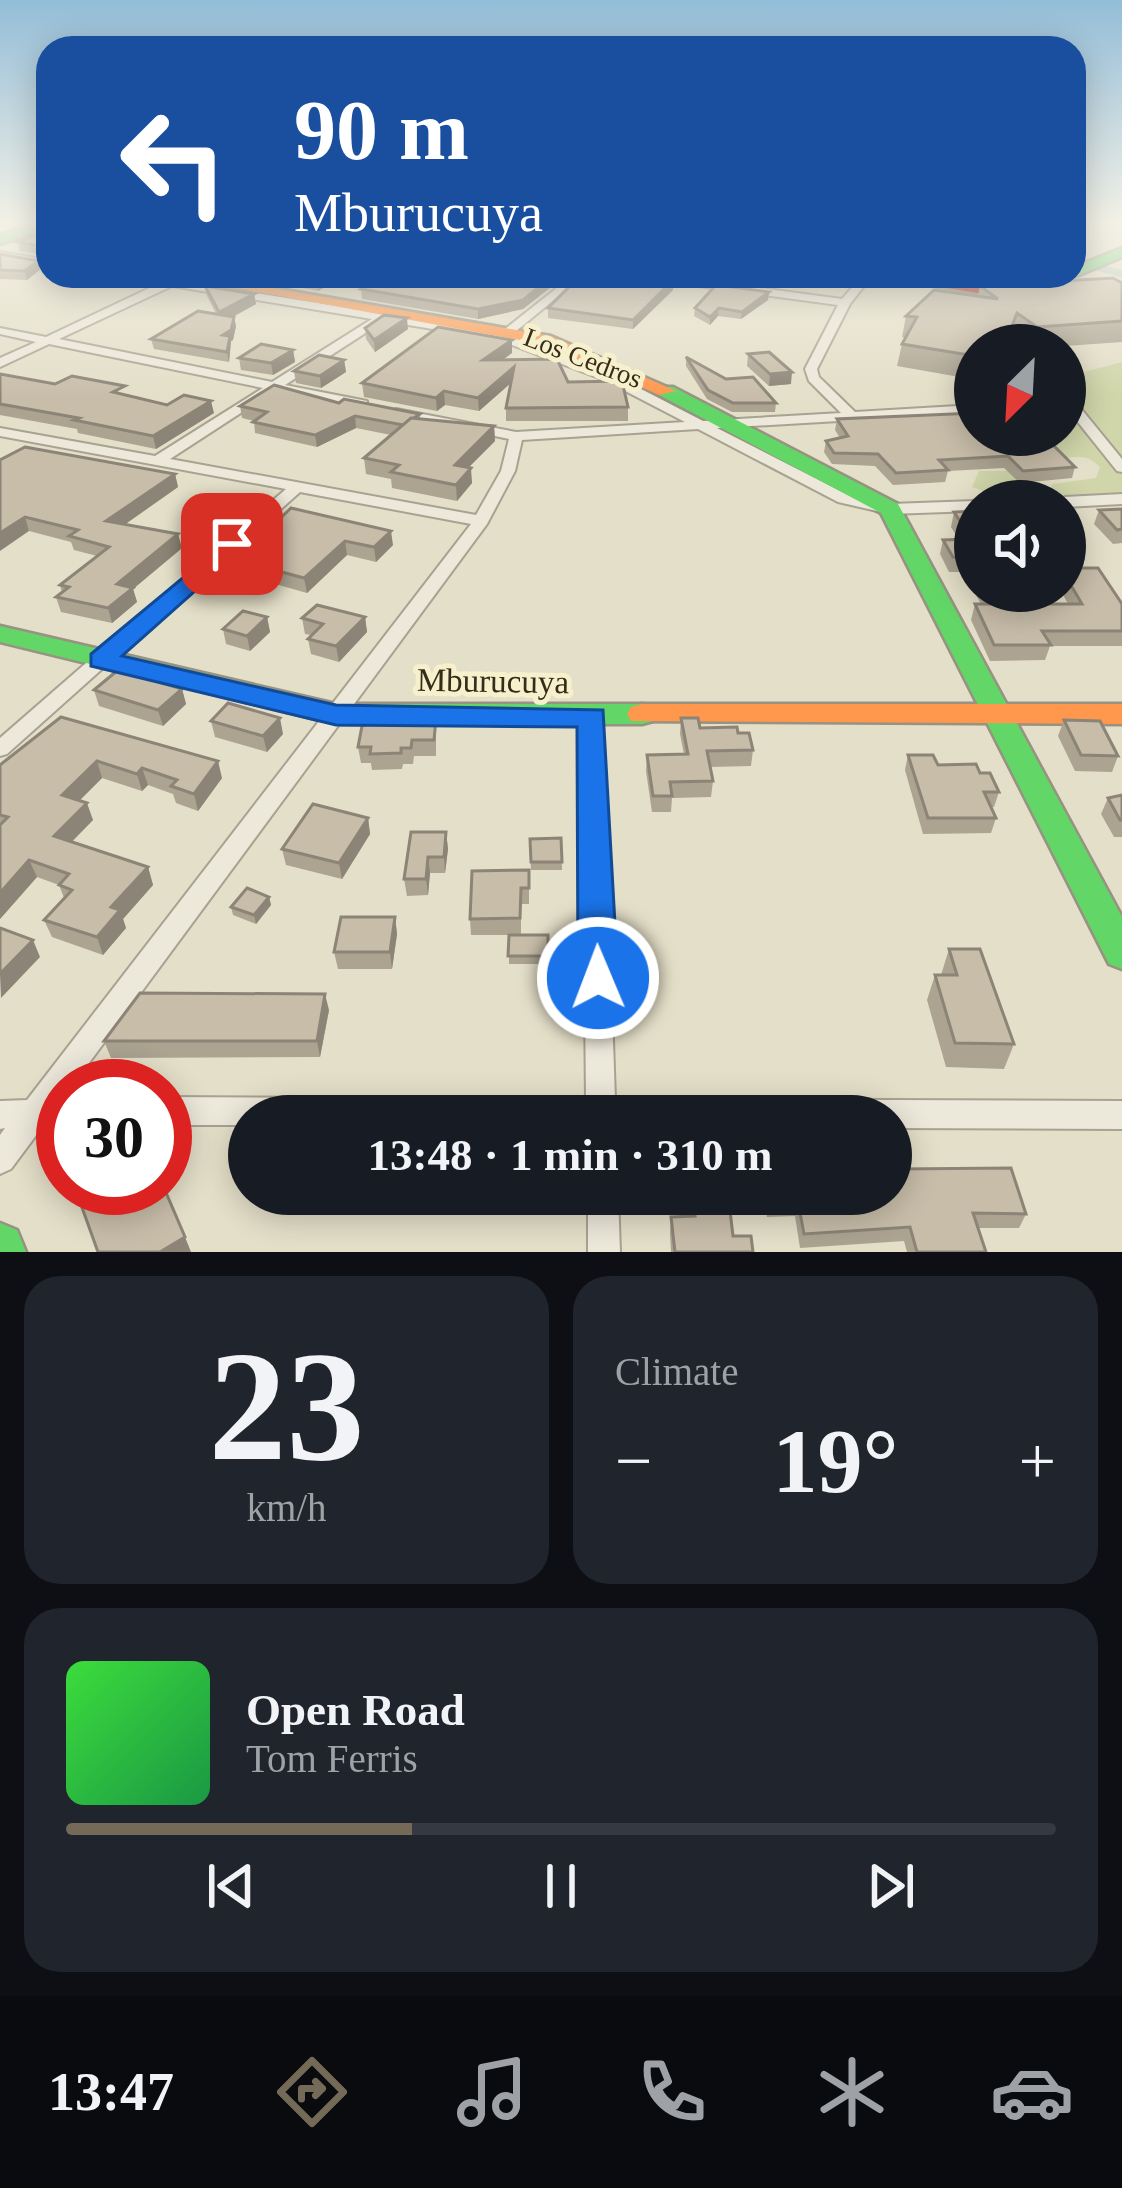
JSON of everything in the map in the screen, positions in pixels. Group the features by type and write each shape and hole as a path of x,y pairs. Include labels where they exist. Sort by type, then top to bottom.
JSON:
{"street":[{"path":"0,363 158,288"},
{"name":"Los Cedros","path":"239,288 507,334 631,372 718,424 890,509"},
{"path":"507,334 563,288"},
{"path":"735,288 845,303"},
{"path":"850,415 813,377 811,369 857,288"},
{"path":"157,462 388,313"},
{"path":"0,331 516,436 954,410"},
{"path":"1086,424 1122,468"},
{"path":"0,431 481,521"},
{"path":"88,1059 481,521 508,471 516,436"},
{"path":"0,749 297,487"},
{"path":"1086,501 1122,499"},
{"path":"954,507 890,509 1122,953"},
{"name":"Mburucuya","path":"0,634 336,715 1122,715"},
{"path":"592,717 601,1095"},
{"path":"192,1111 228,1111"},
{"path":"0,1114 36,1113"},
{"path":"912,1114 1122,1115"},
{"path":"0,1159 36,1125"},
{"path":"603,1215 604,1252"}],"green space":[{"path":"1122,362 1122,498 1086,499 1086,480 1081,480 1096,478 1100,467 1094,462 1068,458 1047,467 1045,456 1086,456 1086,371"},
{"path":"979,471 1017,471 1019,480 975,480"}],"building":[{"path":"1086,280 1117,280 1122,283 1122,321 1033,324 1017,313 1013,324 954,324 954,353 902,344 917,317 906,316 934,290 998,299 983,288 1086,288"},
{"path":"206,288 254,294 219,312"},
{"path":"538,288 523,300 478,309 361,289"},
{"path":"568,288 665,288 633,320 548,308"},
{"path":"713,288 769,292 742,312 719,308 710,317 695,308"},
{"path":"198,311 234,317 231,330 223,335 230,336 227,352 151,339"},
{"path":"384,315 407,318 374,340 365,328"},
{"path":"438,327 512,340 483,360 557,359 568,382 622,381 628,407 506,408 514,367 478,398 444,391 436,398 362,383"},
{"path":"261,344 293,350 271,363 239,358"},
{"path":"769,352 792,372 770,374 748,354"},
{"path":"319,355 344,360 320,376 294,371"},
{"path":"686,357 726,379 753,377 776,403 733,403 708,390"},
{"path":"0,374 55,384 72,376 125,386 113,392 167,405 184,395 211,401 153,436 0,404"},
{"path":"274,385 339,403 344,399 420,414 403,425 355,416 315,435 253,422 267,412 240,406"},
{"path":"954,414 954,456 1008,456 939,460 948,470 896,473 878,454 834,453 826,441 848,436 837,419"},
{"path":"411,418 494,426 455,465 471,468 456,485 391,472 399,465 364,458"},
{"path":"25,447 175,474 106,521 178,534 117,584 133,588 108,608 56,597 69,587 60,585 109,547 69,536 78,530 25,517 0,533 0,460"},
{"path":"1008,456 1064,456 1075,467 1023,471"},
{"path":"291,508 391,531 374,547 345,541 304,578 237,560"},
{"path":"1122,509 1122,529 1117,530 1099,510"},
{"path":"943,540 954,540 954,557 953,557"},
{"path":"1086,568 1098,568 1122,604 1122,631 1042,631 1051,645 994,645 979,612 1086,612"},
{"path":"317,605 365,617 336,646 308,639 323,624 302,618"},
{"path":"243,611 267,617 247,636 223,629"},
{"path":"118,670 182,689 158,710 94,690"},
{"path":"228,703 280,718 263,736 211,721"},
{"path":"61,717 218,761 194,794 171,786 177,780 142,768 137,774 97,761 62,795 87,803 54,836 148,867 111,907 120,910 97,937 44,920 72,890 59,885 69,874 29,860 0,893 0,825 8,817 0,815 0,765"},
{"path":"390,717 436,719 434,740 412,740 411,748 401,748 401,753 370,754 371,747 358,747 362,726"},
{"path":"681,718 698,718 700,728 737,727 738,733 749,733 753,750 707,751 713,781 670,782 672,796 653,796 647,755 688,754"},
{"path":"1064,720 1100,721 1118,756 1081,755"},
{"path":"908,755 933,755 938,765 976,764 980,773 990,773 999,792 984,792 996,818 928,818"},
{"path":"1122,795 1122,820 1120,820 1108,798"},
{"path":"313,804 368,818 339,863 282,849"},
{"path":"411,832 446,832 444,857 428,857 426,879 404,879"},
{"path":"561,838 562,862 531,862 530,839"},
{"path":"529,870 529,888 521,888 520,918 470,919 472,871"},
{"path":"247,888 269,897 254,915 231,907"},
{"path":"341,917 395,917 390,952 334,952"},
{"path":"0,928 33,940 0,974"},
{"path":"509,935 548,935 548,956 508,956"},
{"path":"949,949 980,949 1014,1044 955,1043 935,975 957,975"},
{"path":"140,993 325,994 317,1041 104,1041"},
{"path":"1011,1168 1026,1214 973,1213 986,1252 917,1252 910,1227 804,1234 800,1215 912,1215 912,1169"},
{"path":"85,1215 176,1215 185,1237 160,1252 98,1252"},
{"path":"730,1215 733,1236 751,1236 753,1252 675,1252 671,1217"}],"traffic: fast":[{"path":"666,391 890,509 1122,953"},
{"path":"0,634 336,714 642,714"},
{"path":"0,1247 2,1252"}],"traffic: slow":[{"path":"247,288 551,341 666,391"},
{"path":"642,714 1122,714"}],"route":[{"path":"232,544 101,660 336,715 592,717 598,978"}]}
